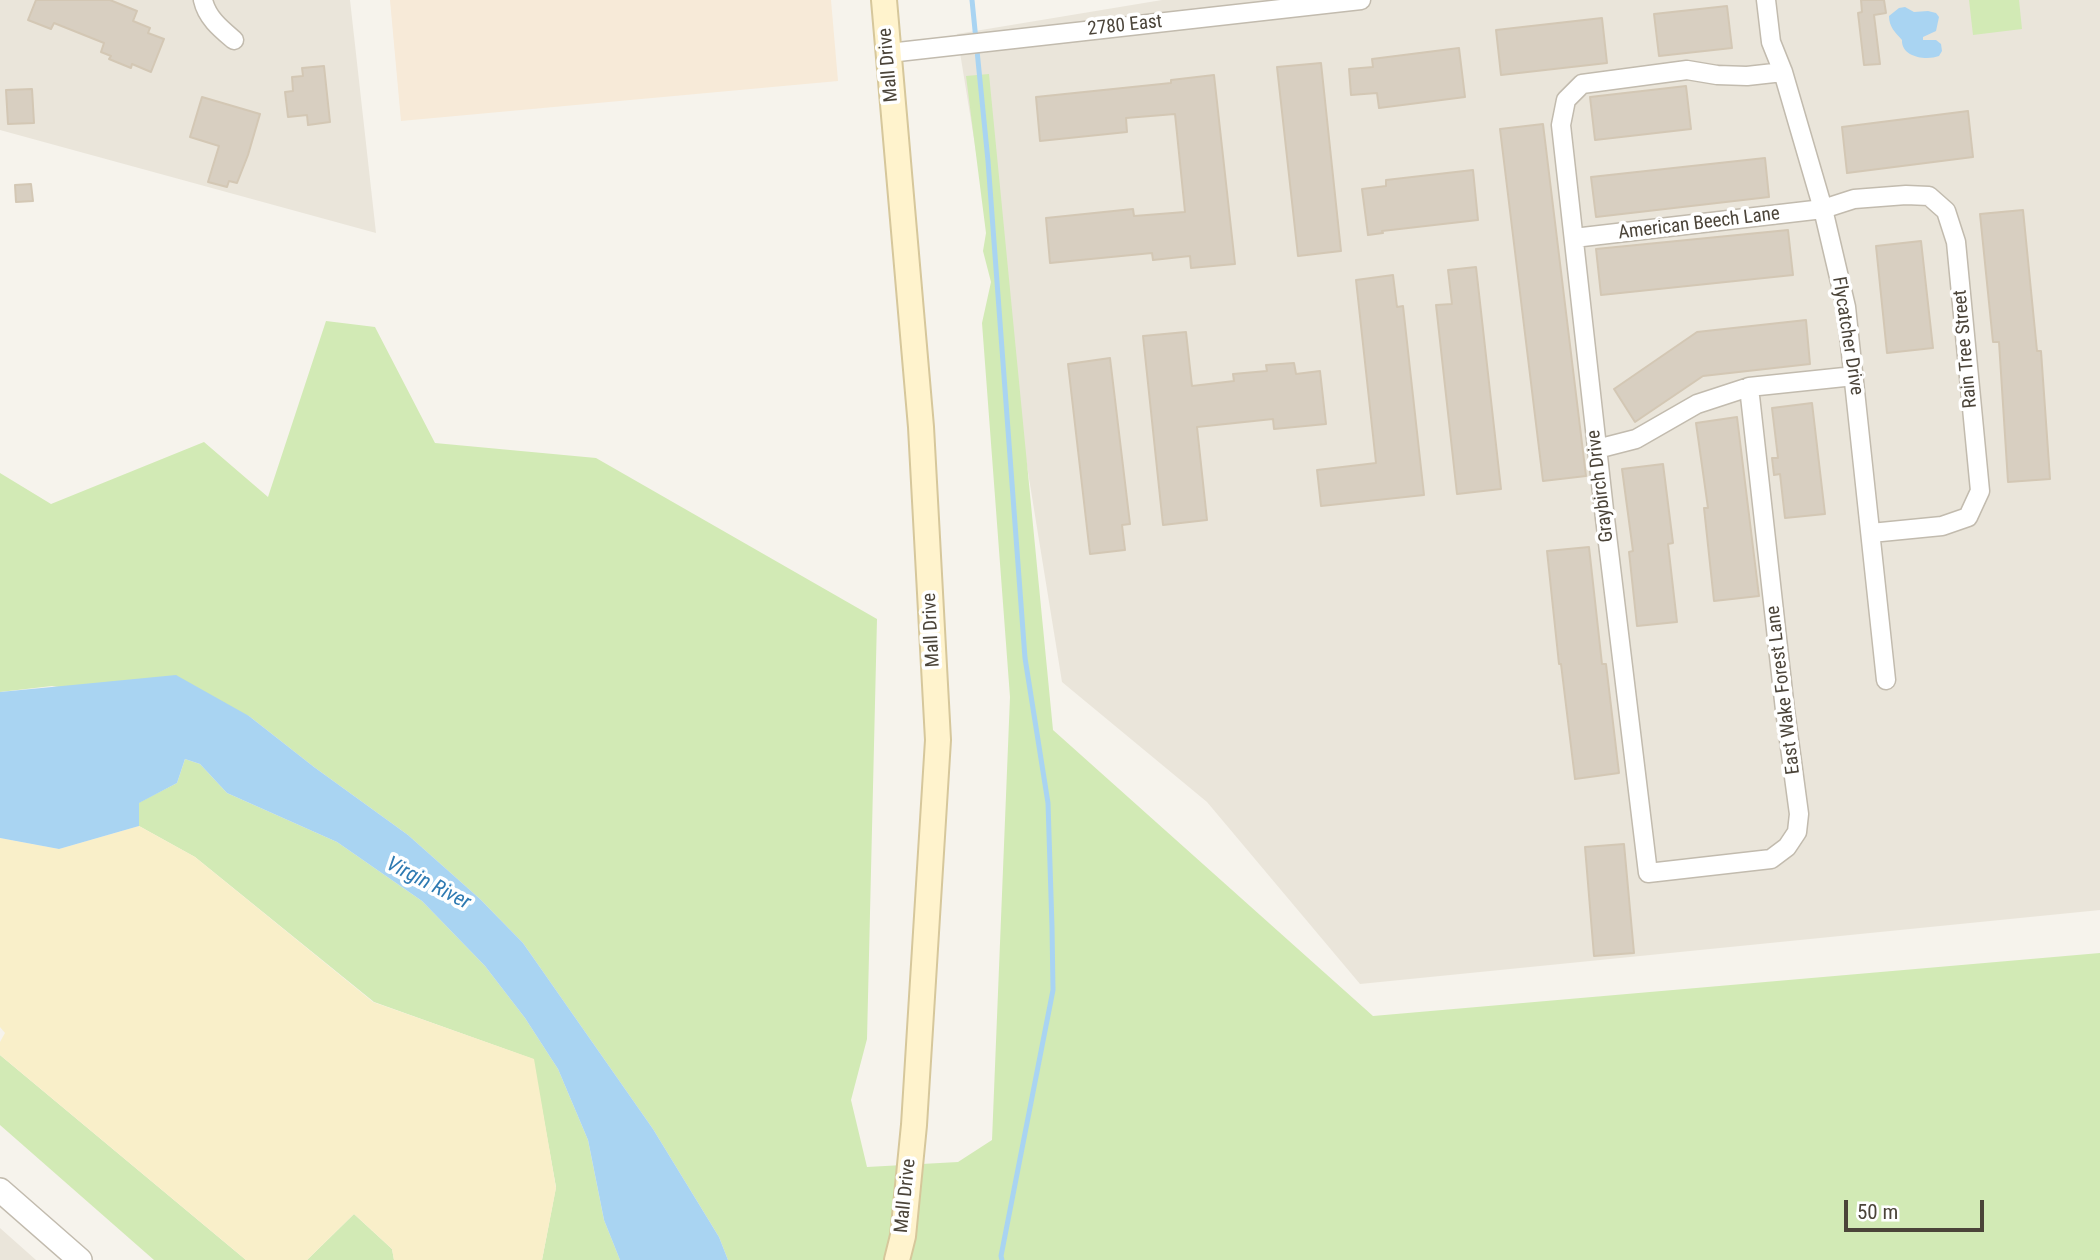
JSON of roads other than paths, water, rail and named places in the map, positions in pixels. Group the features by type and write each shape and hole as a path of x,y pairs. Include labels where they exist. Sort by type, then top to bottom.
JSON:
{"main road":[{"name":"Mall Drive","path":"884,0 921,427 938,740 914,1125 903,1236 897,1260"}],"street":[{"path":"203,0 215,24 234,40"},
{"name":"2780 East","path":"889,53 1361,0"},
{"name":"Flycatcher Drive","path":"1766,0 1771,42 1783,72 1823,209 1846,307 1886,680"},
{"name":"Graybirch Drive","path":"1648,873 1561,124 1566,100 1583,84 1687,70 1746,76 1783,72"},
{"name":"Rain Tree Street","path":"1823,209 1854,199 1929,196 1946,211 1956,242 1980,491 1968,517 1942,526 1871,533"},
{"name":"American Beech Lane","path":"1574,238 1823,209"},
{"path":"1597,449 1636,439 1697,404 1749,387 1854,376"},
{"name":"East Wake Forest Lane","path":"1648,873 1771,859 1787,847 1797,832 1799,814 1749,387"},
{"path":"0,1190 80,1260"}],"water":[{"path":"1905,7 1914,12 1936,13 1939,17 1936,31 1923,37 1923,40 1936,40 1941,44 1942,51 1939,56 1921,58 1910,54 1903,46 1902,40 1891,26 1889,16"},
{"name":"Virgin River","path":"176,675 249,716 408,835 480,899 523,943 653,1129 719,1237 728,1260 620,1260 604,1220 588,1140 558,1069 525,1018 485,966 422,901 337,842 227,793 200,764 185,759 177,783 139,803 139,826 59,849 0,838 0,692"}],"waterway":[{"path":"972,0 988,161 1025,658 1048,803 1052,927 1053,990 1002,1260"}]}
